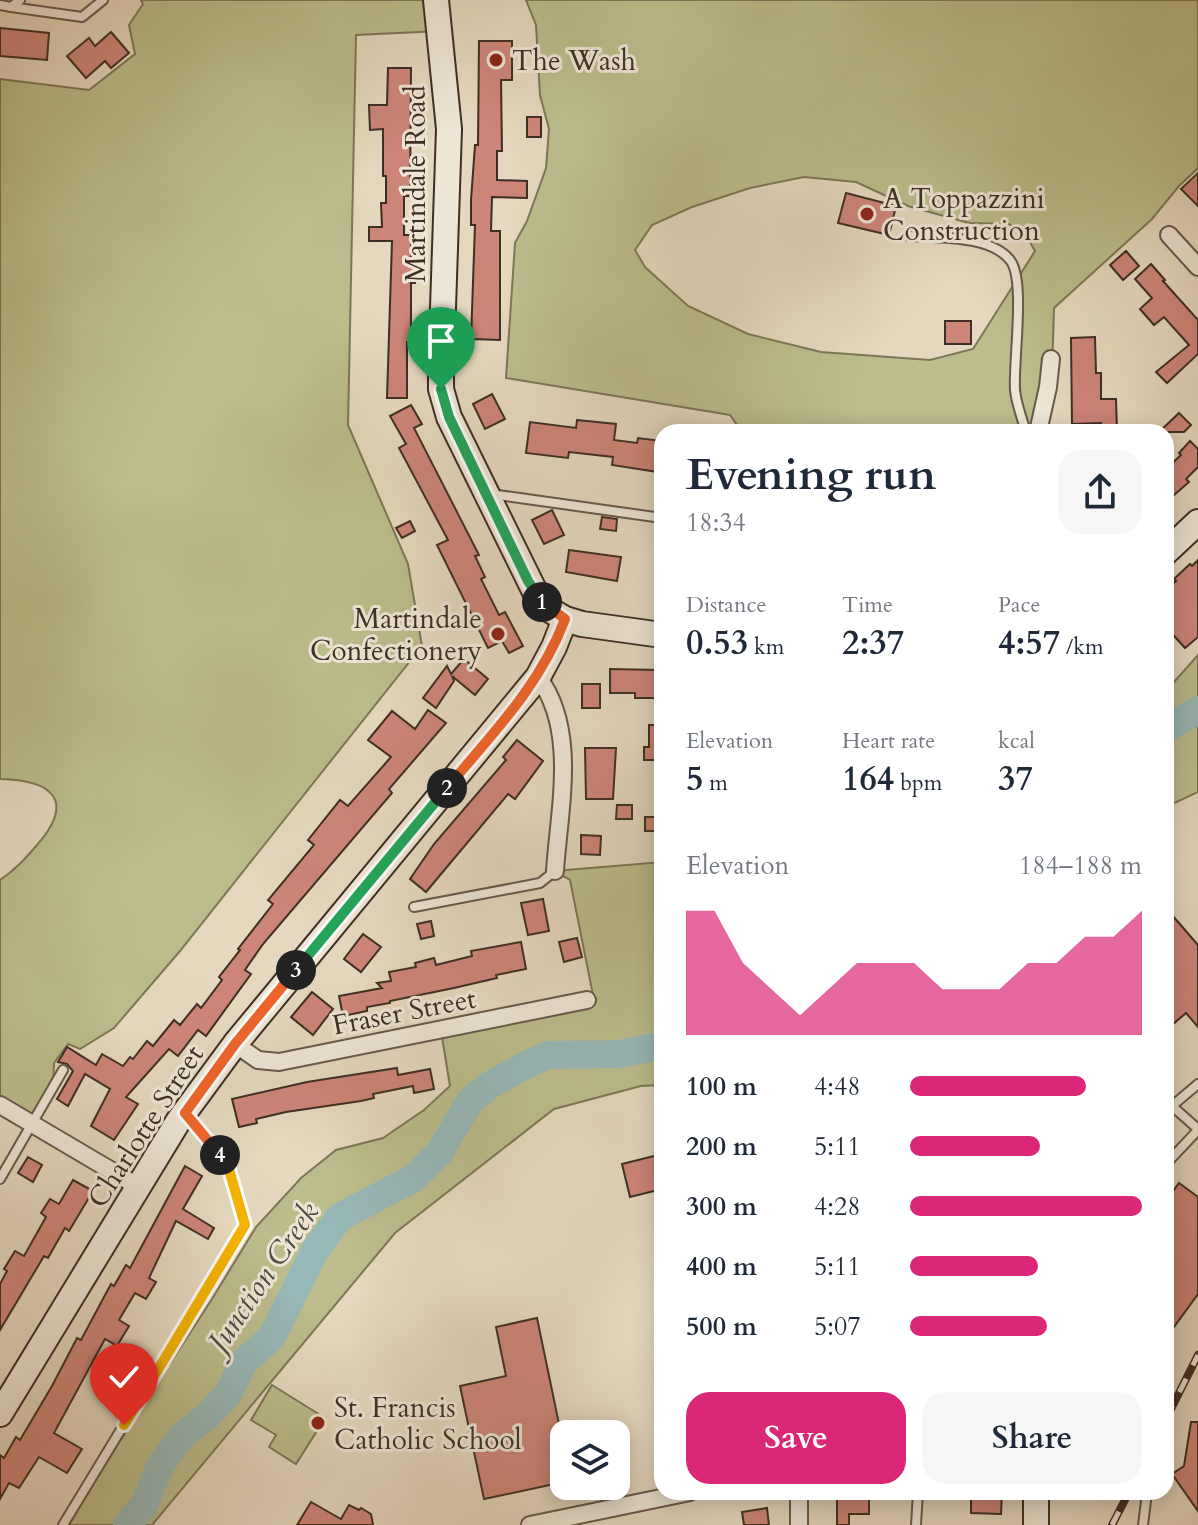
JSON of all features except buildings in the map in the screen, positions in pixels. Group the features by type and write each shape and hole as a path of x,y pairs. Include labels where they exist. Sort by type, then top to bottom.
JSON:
{"street":[{"name":"Martindale Road","path":"436,0 449,129 441,389 449,417 538,598 565,619 654,634"},
{"path":"1169,235 1198,267"},
{"path":"1040,424 1051,359"},
{"path":"1174,544 1198,522"},
{"name":"Charlotte Street","path":"0,1414 185,1113 235,1044 538,677 565,619"},
{"path":"538,677 551,695 561,727 562,761 555,871"},
{"name":"Fraser Street","path":"235,1044 258,1060 279,1062 587,1000"},
{"path":"0,1105 139,1187"},
{"path":"530,1525 654,1499"},
{"path":"799,1500 799,1525"},
{"path":"1036,1500 1036,1525"}],"lane":[{"path":"11,7 20,0"},
{"path":"0,5 82,17 103,0"},
{"path":"909,236 976,242 1011,260 1016,270 1017,290 1015,391 1024,424"},
{"path":"486,493 654,517"},
{"path":"414,907 540,883 555,871"},
{"path":"0,1179 63,1070"},
{"path":"1174,1104 1198,1084"},
{"path":"1174,1112 1198,1130 1174,1156"},
{"path":"63,1525 245,1225 228,1166 185,1113"},
{"path":"916,1525 918,1500"},
{"path":"1143,1525 1146,1501"}],"green space":[{"path":"141,0 435,0 440,31 356,35 348,425 408,564 422,646 180,951 114,1028 80,1049 68,1044 54,1063 53,1089 32,1126 0,1106 0,880 24,860 49,829 56,805 45,788 18,780 0,779 0,79 89,90 135,54 129,25 143,4"},
{"path":"526,0 1198,0 1198,168 1152,219 1054,308 1052,372 1041,424 736,424 730,415 506,378 515,243 527,221 546,168 549,129 540,95 536,25","holes":["804,177 856,182 908,206 969,223 1009,224 1027,237 1035,251 973,349 930,360 821,352 748,334 688,306 645,267 635,250 652,225 692,207 750,188"]},
{"path":"1198,655 1198,792 1174,803 1174,682"},
{"path":"654,863 654,1085 554,1109 395,1233 152,1525 69,1525 256,1227 301,1178 336,1150 383,1138 424,1110 450,1086 441,1031 594,1000 570,880 554,871"},
{"path":"272,1385 325,1418 296,1464 269,1447 276,1435 251,1420"}],"waterway":[{"name":"Junction Creek","path":"1174,724 1198,710"},
{"name":"Junction Creek","path":"127,1525 144,1506 160,1466 182,1436 228,1394 245,1361 272,1337 316,1249 340,1217 414,1178 440,1152 470,1101 490,1085 524,1066 548,1055 618,1054 654,1047"}],"railway":[{"path":"1174,1403 1198,1355"},
{"path":"1112,1525 1125,1500"}],"place":[{"name":"The Wash","path":"496,60"},
{"name":"A Toppazzini Construction","path":"867,214"},
{"name":"Martindale Confectionery","path":"498,634"},
{"name":"St. Francis Catholic School","path":"318,1423"}],"route":[{"path":"124,1425 245,1225 228,1166 185,1113 235,1044 538,677 565,619 538,598 528,581 449,417 441,389"}]}
